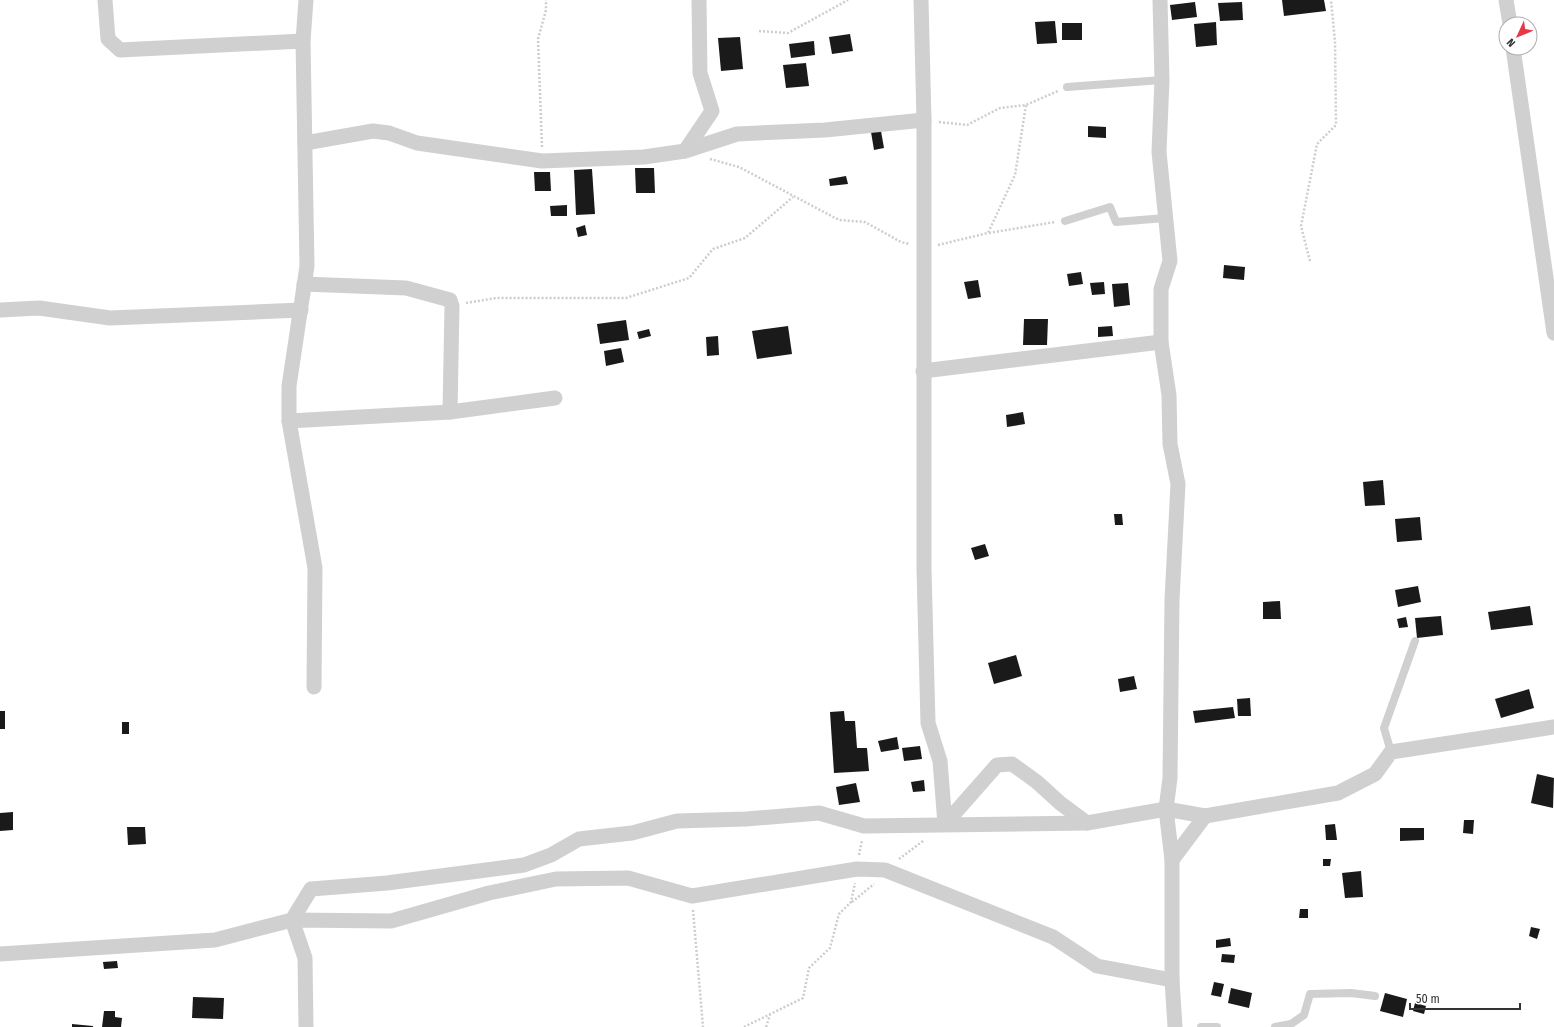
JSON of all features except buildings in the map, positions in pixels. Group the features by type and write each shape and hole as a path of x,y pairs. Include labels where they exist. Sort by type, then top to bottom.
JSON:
{"street":[{"path":"105,0 108,39 120,50 303,40"},
{"path":"306,0 303,40 307,266 289,386 289,421 315,568 314,687"},
{"path":"685,151 712,111 700,73 699,0"},
{"path":"921,0 924,120 924,570 928,724 940,761 945,824"},
{"path":"1160,0 1162,80 1159,152 1170,261 1161,289 1161,342 1169,395 1170,444 1178,484 1172,600 1170,778 1166,809 1172,860 1172,980 1175,1027"},
{"path":"1506,0 1509,16"},
{"path":"1514,56 1554,333"},
{"path":"305,143 373,131 389,133 417,143 542,161 644,157 685,151 737,134 826,130 924,120"},
{"path":"304,284 406,288 444,297 450,300 452,306 450,412"},
{"path":"0,310 39,308 110,318 301,310"},
{"path":"923,371 1161,342"},
{"path":"289,421 450,412 554,398"},
{"path":"292,920 311,889 387,883 524,865 551,855 580,839 632,833 677,821 746,819 819,813 864,826 1087,823 1166,809 1205,816 1338,793 1375,774 1391,752 1554,727"},
{"path":"945,824 997,765 1012,764 1037,782 1060,803 1087,823"},
{"path":"1172,860 1205,816"},
{"path":"524,865 556,879"},
{"path":"0,954 215,940 292,920 391,921 489,893 556,879 628,878 692,896 857,869 885,870 1052,937 1098,966 1172,980"},
{"path":"292,920 305,958 306,1027"}],"lane":[{"path":"1067,87 1162,80"},
{"path":"1065,221 1110,207 1116,222 1165,218"},
{"path":"1391,752 1384,728 1415,641"},
{"path":"1275,1027 1291,1024 1304,1015 1310,994 1351,993 1375,996"},
{"path":"1201,1027 1217,1027"}],"path":[{"path":"542,161 538,39 546,10 546,0"},
{"path":"759,31 788,33 848,0"},
{"path":"1310,261 1301,226 1317,144 1336,125 1335,42 1331,0"},
{"path":"924,120 967,125 1000,108 1026,105 1067,87"},
{"path":"988,233 1015,175 1026,105"},
{"path":"685,151 739,167 793,197 839,220 865,222 901,242 924,248 988,233 1065,221"},
{"path":"452,306 496,298 626,298 689,278 713,249 745,238 793,197"},
{"path":"744,1027 804,998 810,968 830,948 839,914 851,902 864,826"},
{"path":"692,896 703,1027"},
{"path":"766,1027 770,1014"}]}
